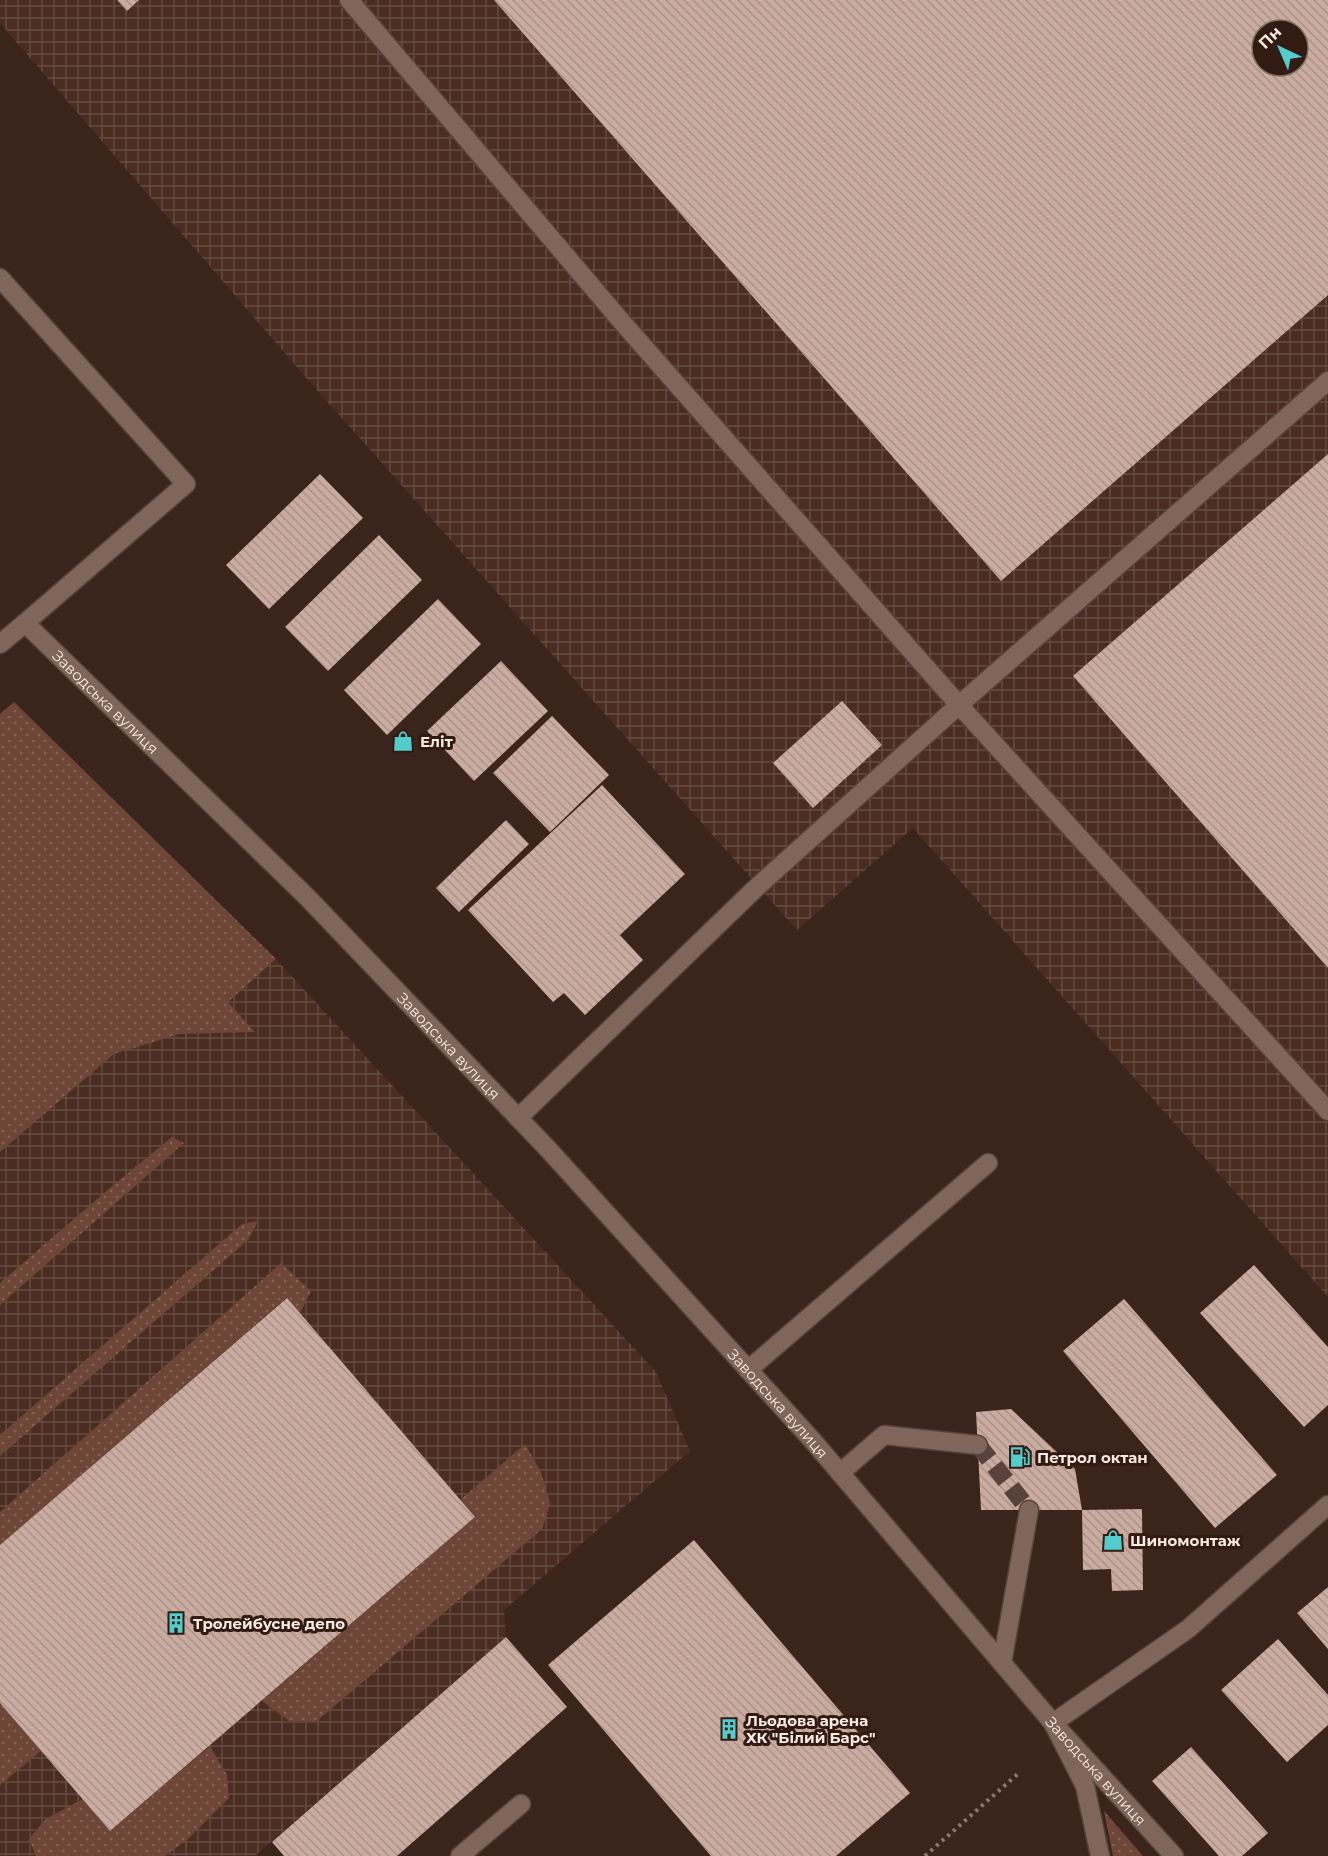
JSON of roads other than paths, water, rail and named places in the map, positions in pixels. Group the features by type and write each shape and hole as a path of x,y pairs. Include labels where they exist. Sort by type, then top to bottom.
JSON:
{"street":[{"path":"349,0 622,322 959,705 1328,1112"},
{"path":"0,278 186,484 0,644"},
{"path":"518,1118 758,886 959,705 1328,381"},
{"name":"Заводська вулиця","path":"25,623 307,897 518,1118 840,1473 1053,1723 1174,1856"},
{"path":"748,1370 988,1163"},
{"path":"840,1473 884,1435 978,1445"},
{"path":"1100,1856 1084,1786 1053,1723 1188,1629 1328,1505"},
{"path":"1002,1663 1029,1510"},
{"path":"459,1856 521,1804"}],"tunnel":[{"path":"978,1445 1029,1510"}],"place":[{"name":"Еліт","path":"403,741"},
{"name":"Петрол октан","path":"1020,1457"},
{"name":"Шиномонтаж","path":"1113,1540"},
{"name":"Тролейбусне депо","path":"176,1623"},
{"name":"Льодова арена ХК \"Білий Барс\"","path":"729,1729"}]}
